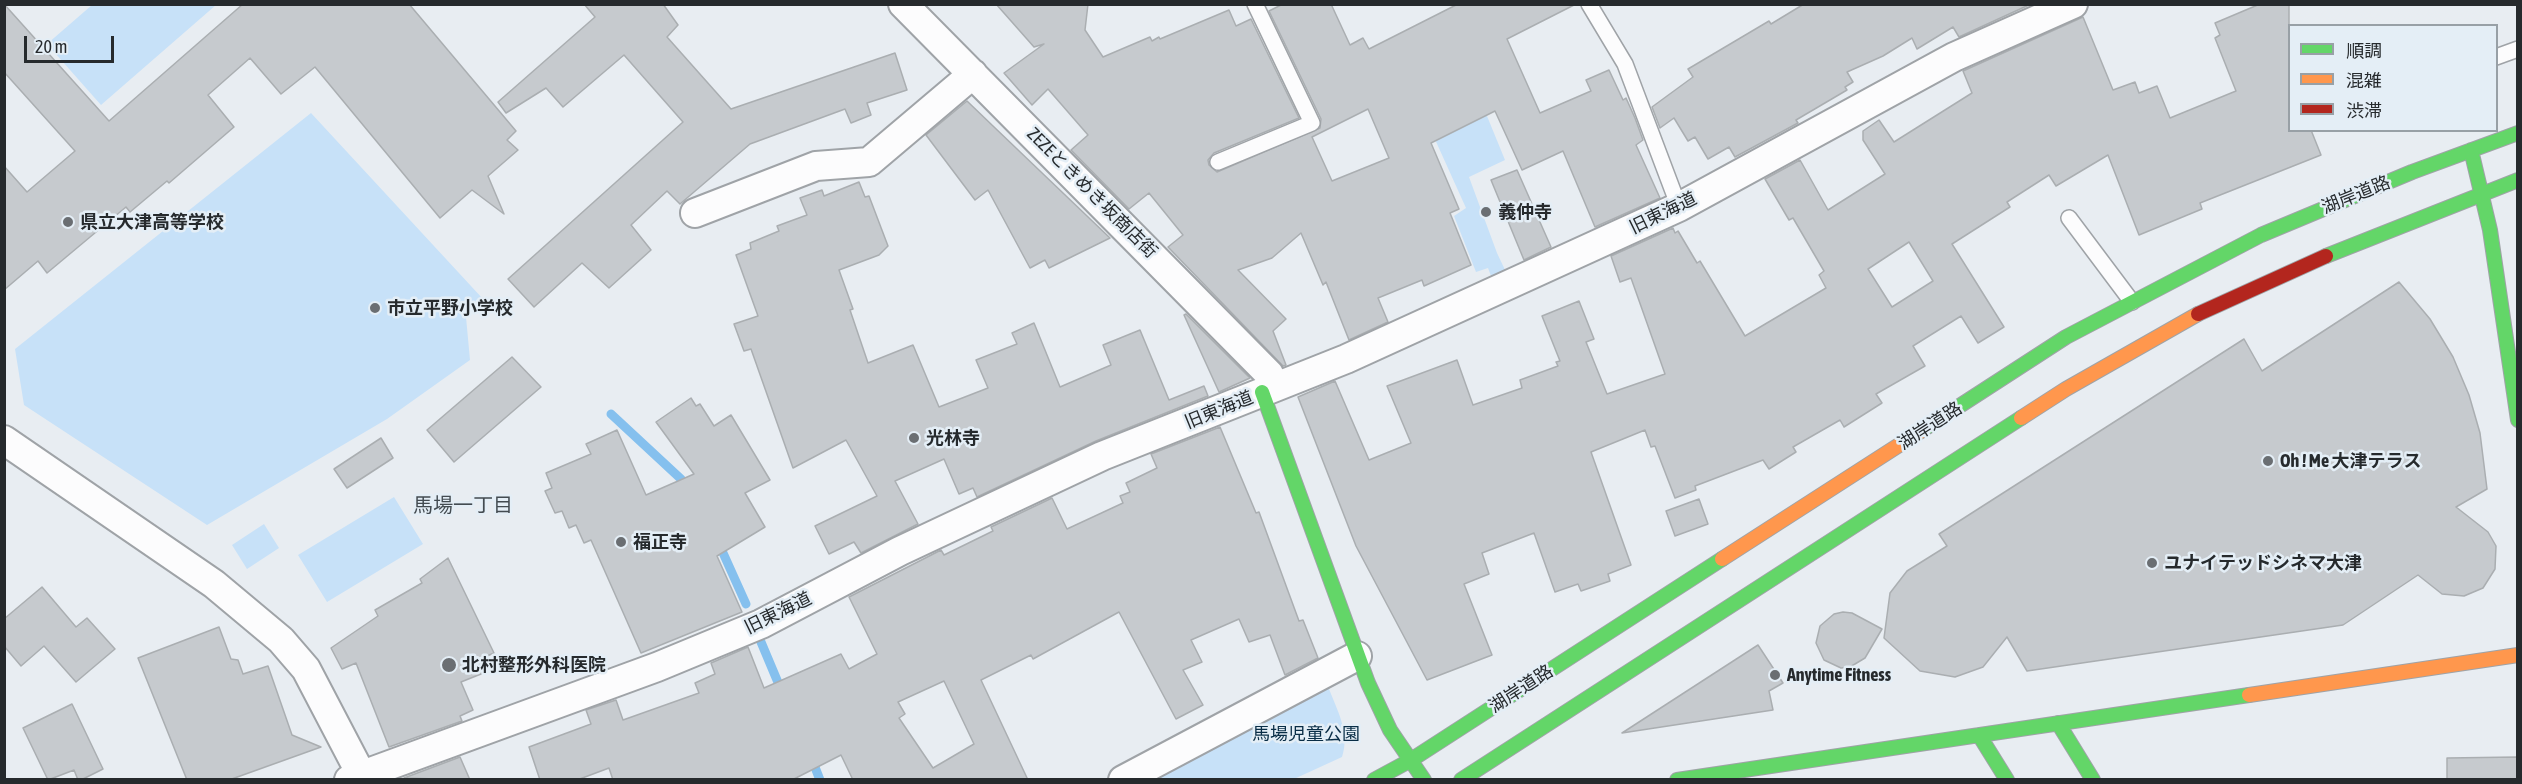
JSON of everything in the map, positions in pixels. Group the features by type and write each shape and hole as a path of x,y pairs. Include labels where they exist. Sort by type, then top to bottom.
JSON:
{"main road":[{"name":"湖岸道路","path":"1374,780 1411,760 2066,337 2261,235 2517,133"},
{"path":"2471,150 2490,230 2512,346 2517,420"},
{"path":"1461,780 2066,389 2134,349 2216,305 2310,262 2517,180"},
{"path":"1268,390 1287,454 1358,656 1387,724 1424,780"},
{"path":"1677,780 2517,656"},
{"path":"2058,723 2093,780"},
{"path":"1979,735 2007,780"}],"street":[{"name":"ZEZEときめき坂商店街","path":"903,4 1178,279 1269,374 1268,390"},
{"name":"旧東海道","path":"358,778 657,667 761,624 900,551 1102,456 1403,334 1679,207 1954,57 2073,4"},
{"path":"695,213 816,166 869,162 973,74"},
{"path":"4,440 214,584 281,640 306,669 358,778"},
{"path":"1123,780 1358,656"}],"lane":[{"path":"1218,162 1312,123 1255,4"},
{"path":"1588,4 1625,64 1679,207"},
{"path":"2498,56 2517,49"},
{"path":"2467,132 2471,150"},
{"path":"2069,218 2132,302"}],"green space":[{"path":"92,5 216,5 101,105 47,44"},
{"path":"1471,77 1505,160 1469,177 1506,272 1491,276 1488,268 1476,272 1454,216 1466,208 1419,104"},
{"path":"311,113 483,299 466,317 470,360 387,419 207,525 24,405 15,349"},
{"path":"394,497 423,544 327,602 298,555"},
{"path":"264,524 279,548 247,569 232,545"},
{"name":"馬場児童公園","path":"1319,687 1329,689 1339,714 1345,739 1342,757 1294,779 1140,780"}],"building":[{"path":"4,4 109,121 243,4 409,4 516,131 507,140 518,150 488,176 504,214 472,190 440,218 315,67 281,94 250,58 208,95 234,127 169,183 167,181 130,212 126,207 47,273 38,261 4,290 4,166 27,192 75,151 4,72"},
{"path":"584,4 663,4 678,25 667,37 731,109 895,53 907,90 867,103 871,115 851,123 845,109 750,144 680,204 667,191 631,225 651,250 609,288 582,263 534,307 508,279 683,122 624,55 563,107 546,88 506,113 498,102 595,17"},
{"path":"996,4 1088,4 1085,30 1103,57 1150,37 1152,41 1159,37 1160,39 1229,10 1236,26 1251,19 1299,118 1214,153 1208,160 1209,165 1217,172 1320,128 1321,119 1269,11 1283,4 1331,4 1350,45 1363,38 1369,49 1458,4 1576,4 1507,39 1540,113 1591,91 1586,80 1609,70 1623,100 1626,98 1635,118 1643,140 1636,145 1660,198 1595,227 1563,151 1522,170 1495,111 1431,143 1459,209 1450,213 1471,265 1424,286 1422,280 1378,298 1388,322 1349,340 1326,282 1323,285 1301,233 1272,258 1238,270 1286,319 1273,331 1286,365 1283,366 1168,247 1183,235 1149,193 1129,209 1071,150 1088,135 1048,89 1032,105 1004,73 1044,44 1034,47","holes":["1368,109 1389,158 1332,181 1312,137"]},
{"path":"1804,4 2031,4 1959,37 1953,27 1917,49 1912,38 1883,56 1847,72 1853,82 1845,87 1847,90 1796,120 1798,123 1735,157 1729,147 1708,159 1695,137 1688,141 1674,118 1660,128 1652,107 1693,77 1688,69 1769,21 1771,24"},
{"path":"2260,4 2289,4 2288,132 2312,132 2321,155 2200,203 2202,209 2139,235 2108,155 2056,186 2049,175 2007,202 2010,207 1952,244 2004,327 1978,343 1961,316 1913,346 1925,366 1876,394 1882,403 1844,427 1840,420 1793,447 1796,452 1769,469 1763,460 1695,486 1696,490 1675,498 1655,446 1651,447 1645,430 1591,452 1631,565 1608,574 1610,581 1581,591 1578,584 1555,592 1534,533 1482,553 1489,574 1464,584 1492,655 1427,680 1356,546 1298,397 1335,381 1369,460 1411,443 1387,386 1457,360 1473,405 1522,388 1520,380 1558,366 1556,362 1560,361 1542,316 1579,301 1594,339 1586,342 1607,394 1665,374 1631,278 1620,282 1611,256 1673,228 1675,233 1678,231 1697,263 1700,261 1745,336 1826,288 1819,275 1824,271 1793,218 1789,220 1765,179 1800,160 1828,210 1885,174 1863,140 1863,131 1879,120 1894,142 1972,93 1963,71 2083,17 2113,90 2135,82 2139,93 2157,86 2170,118 2236,91 2215,38 2220,35 2215,23","holes":["1909,242 1933,281 1892,307 1868,269"]},
{"path":"967,101 1110,238 1049,268 1045,260 1030,268 988,190 975,200 926,135"},
{"path":"1517,170 1551,247 1524,260 1491,180"},
{"path":"859,182 865,197 869,196 888,246 879,255 839,270 868,363 913,345 939,407 988,388 976,360 1017,344 1012,333 1034,323 1060,387 1111,365 1103,345 1140,330 1169,400 1204,386 1208,396 1096,441 977,497 973,488 959,494 944,459 895,481 918,524 861,553 854,542 829,554 815,526 877,496 846,440 793,468 751,349 744,351 734,324 758,316 736,255 751,249 750,243 779,231 777,226 807,215 800,198 822,190 824,196"},
{"name":"Oh ! Me 大津テラス","path":"2399,282 2430,319 2453,357 2469,395 2480,433 2487,489 2456,507 2488,532 2496,546 2495,569 2483,588 2464,596 2442,594 2418,575 2343,625 2027,671 2007,637 1983,667 1955,677 1920,671 1884,638 1890,593 1907,571 1947,546 1939,534 2244,339 2262,371"},
{"path":"1186,314 1250,378 1219,392 1184,315"},
{"path":"512,357 541,387 454,462 427,430"},
{"path":"691,398 696,406 700,404 714,426 731,415 770,480 745,493 765,527 717,556 742,612 641,653 591,540 584,543 576,525 569,528 562,511 555,513 545,491 552,488 546,473 591,454 586,444 617,430 646,495 694,474 656,422"},
{"path":"1220,427 1256,513 1259,512 1299,621 1303,620 1318,658 1285,675 1270,635 1249,642 1239,619 1191,640 1202,662 1183,670 1203,705 1176,719 1119,612 1033,659 1031,655 981,680 1028,780 853,780 841,755 792,780 613,780 609,768 577,780 540,780 529,747 591,724 586,710 616,700 623,720 699,693 695,683 715,674 711,663 748,647 764,688 841,654 849,669 877,654 849,597 941,550 944,555 993,531 991,527 1052,498 1067,529 1123,503 1120,496 1130,492 1126,483 1157,468 1151,454","holes":["944,681 974,744 933,768 899,718 905,714 898,702"]},
{"path":"381,438 393,458 347,488 334,469"},
{"path":"1699,499 1708,524 1675,536 1666,511"},
{"path":"448,558 494,653 480,659 486,672 461,682 473,710 460,716 462,721 389,747 356,663 342,669 331,648 378,616 375,610 422,583 420,579"},
{"path":"42,587 76,627 87,618 115,649 76,682 44,646 21,666 4,646 4,619"},
{"path":"1852,613 1882,629 1865,658 1850,667 1841,668 1824,660 1816,643 1820,626 1834,614"},
{"path":"219,627 231,659 238,660 243,674 268,666 292,735 321,747 229,780 187,780 138,658"},
{"path":"1758,645 1783,683 1769,691 1773,710 1622,733"},
{"path":"72,704 103,769 81,780 78,780 74,770 48,780 23,728"},
{"path":"460,757 470,780 404,778"},
{"path":"2517,757 2517,780 2447,780 2447,758"}],"waterway":[{"path":"611,414 681,479 688,490"},
{"path":"719,544 746,604"},
{"path":"761,642 782,692"},
{"path":"811,757 820,780"}],"traffic: fast":[{"path":"1924,429 2066,337 2261,235 2412,172 2518,133"},
{"path":"2471,150 2490,230 2518,420"},
{"path":"2326,256 2518,180"},
{"path":"1262,392 1368,683 1390,730 1424,780"},
{"path":"1461,780 2021,418"},
{"path":"1374,780 1411,760 1722,559"},
{"path":"1677,780 2249,695"},
{"path":"2058,723 2093,780"},
{"path":"1979,735 2007,780"}],"traffic: slow":[{"path":"2021,418 2066,389 2198,314"},
{"path":"1722,559 1924,429"},
{"path":"2249,695 2518,655"}],"traffic: jam":[{"path":"2198,314 2326,256"}],"place":[{"name":"義仲寺","path":"1486,212"},
{"name":"県立大津高等学校","path":"68,222"},
{"name":"市立平野小学校","path":"375,308"},
{"name":"光林寺","path":"914,438"},
{"name":"Oh ! Me 大津テラス","path":"2268,461"},
{"name":"福正寺","path":"621,542"},
{"name":"ユナイテッドシネマ大津","path":"2152,563"},
{"name":"北村整形外科医院","path":"449,665"},
{"name":"Anytime Fitness","path":"1775,675"}],"district":[{"name":"馬場一丁目","path":"463,506"}]}
